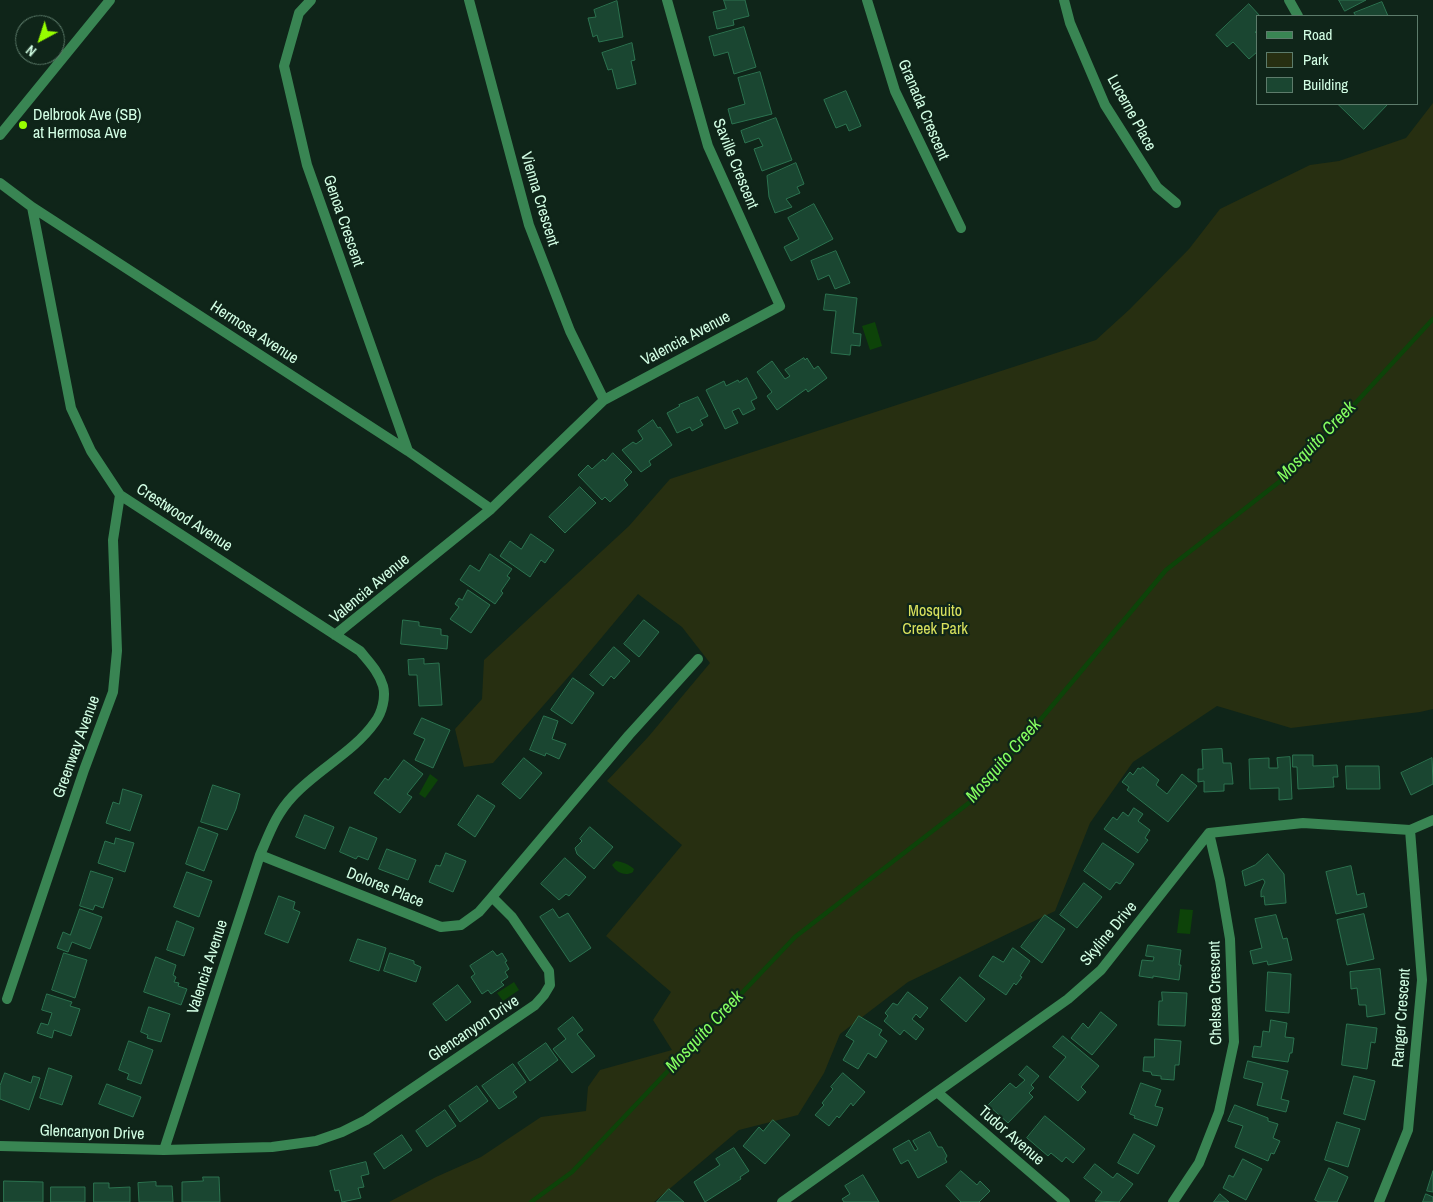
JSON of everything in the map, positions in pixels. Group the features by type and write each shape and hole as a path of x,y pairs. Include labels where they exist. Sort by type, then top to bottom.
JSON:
{"street":[{"path":"0,135 110,0"},
{"name":"Genoa Crescent","path":"311,0 299,13 284,66 307,165 408,451"},
{"name":"Vienna Crescent","path":"469,0 529,225 570,331 604,400"},
{"name":"Saville Crescent","path":"667,0 708,146 780,306"},
{"name":"Granada Crescent","path":"867,0 895,91 960,228"},
{"name":"Lucerne Place","path":"1064,0 1070,23 1105,105 1157,187 1176,203"},
{"path":"1289,0 1297,15"},
{"name":"Hermosa Avenue","path":"0,183 32,207 408,451 491,509"},
{"name":"Crestwood Avenue","path":"32,207 71,408 91,450 120,494 335,635"},
{"name":"Valencia Avenue","path":"164,1150 260,855 275,820 294,796 376,722 383,704 383,687 375,668 360,651 335,635 491,509 604,400 780,306"},
{"name":"Greenway Avenue","path":"7,999 84,770 113,692 116,651 113,540 120,494"},
{"path":"492,897 629,735 698,659"},
{"path":"1209,833 1304,823 1410,830 1433,820"},
{"name":"Ranger Crescent","path":"1379,1202 1408,1130 1422,980 1410,830"},
{"name":"Skyline Drive","path":"782,1202 1068,999 1101,970 1209,833"},
{"name":"Chelsea Crescent","path":"1173,1202 1199,1163 1219,1112 1234,1042 1230,938 1220,880 1209,833"},
{"name":"Dolores Place","path":"260,855 441,927 461,925 479,912 492,897"},
{"name":"Glencanyon Drive","path":"0,1146 164,1150 272,1147 316,1141 342,1132 366,1120 535,1005 550,985 549,971 512,917 492,897"},
{"name":"Tudor Avenue","path":"937,1092 1065,1202"}],"green space":[{"name":"Mosquito Creek Park","path":"1433,103 1433,709 1291,728 1217,706 1133,762 1090,823 1055,911 908,982 840,1034 824,1073 798,1115 739,1130 654,1202 389,1202 436,1177 481,1157 541,1117 586,1111 588,1087 600,1070 672,1050 653,1020 671,992 606,936 682,845 607,781 649,736 710,663 682,627 638,594 493,763 464,767 455,729 482,699 484,660 629,526 670,479 1096,340 1130,309 1189,249 1220,209 1310,165 1339,161 1406,138"}],"shaded area":[{"path":"875,322 882,346 870,350 862,326"},
{"path":"430,774 438,780 425,798 419,794"},
{"path":"616,861 630,866 634,869 633,872 624,874 618,872 612,865"},
{"path":"1180,909 1193,910 1190,934 1177,933"},
{"path":"514,982 519,990 503,1001 497,993"}],"building":[{"path":"724,0 745,0 749,16 733,20 734,25 717,29 713,12 726,9"},
{"path":"1339,0 1366,0 1345,11"},
{"path":"617,1 623,37 599,42 597,35 593,37 588,18 596,17 594,10"},
{"path":"1382,2 1388,15 1355,15 1354,13"},
{"path":"1249,4 1259,15 1256,15 1256,53 1249,59 1233,42 1227,47 1216,35"},
{"path":"744,27 756,67 734,74 728,52 714,56 709,37"},
{"path":"632,43 635,60 631,61 636,84 617,89 612,69 608,70 602,53"},
{"path":"760,72 772,114 732,124 728,109 745,104 738,78"},
{"path":"846,91 861,126 849,131 846,124 836,128 824,100"},
{"path":"1339,105 1387,105 1364,129"},
{"path":"776,118 792,160 762,171 754,149 763,146 759,138 745,143 741,131"},
{"path":"796,163 804,184 797,187 800,193 786,199 792,207 775,213 769,197 767,176"},
{"path":"814,204 833,239 791,261 784,247 799,239 788,218"},
{"path":"836,251 850,283 835,289 829,275 818,280 811,261"},
{"path":"826,294 857,298 853,333 861,334 860,346 851,345 850,355 831,353 836,311 824,310"},
{"path":"804,358 805,360 807,358 814,369 818,366 827,378 808,392 806,389 777,410 767,396 772,392 757,372 772,361 785,379 790,376 785,370"},
{"path":"747,378 757,398 751,401 755,409 743,415 739,408 732,411 738,423 725,429 706,390 724,381 726,386"},
{"path":"698,397 708,416 700,420 703,425 692,431 690,427 677,433 667,413 679,405"},
{"path":"653,420 672,445 649,461 651,465 641,472 622,450 633,442 636,444 643,439 638,431"},
{"path":"613,453 632,472 624,480 628,485 610,502 605,497 602,500 578,475 588,465 592,469 603,459 605,461"},
{"path":"580,487 596,503 565,533 549,517"},
{"path":"531,534 554,550 545,563 541,560 530,577 500,556 510,541 521,549"},
{"path":"490,554 512,569 507,576 510,578 501,591 503,593 495,604 460,580 470,565 479,571"},
{"path":"468,590 490,605 471,633 450,619 459,607 455,604 459,598 462,600"},
{"path":"403,620 419,622 419,626 441,629 441,635 448,636 447,649 401,644"},
{"path":"644,620 659,632 639,657 624,644"},
{"path":"614,647 630,661 614,679 611,676 603,686 590,675"},
{"path":"424,659 424,664 439,663 442,705 419,706 417,675 409,675 408,660"},
{"path":"573,678 594,693 572,724 551,710"},
{"path":"544,716 558,721 552,739 566,744 559,759 546,753 545,756 530,750"},
{"path":"422,718 450,730 433,768 415,760 425,739 414,734"},
{"path":"1222,749 1223,763 1231,763 1233,784 1224,784 1224,791 1204,792 1204,781 1198,782 1198,769 1203,769 1202,750"},
{"path":"1293,755 1313,755 1313,766 1337,765 1338,777 1333,777 1334,787 1298,789 1297,767 1293,767"},
{"path":"1290,757 1292,799 1279,800 1279,788 1250,789 1249,759 1269,758 1269,768 1278,768 1277,758"},
{"path":"524,758 542,773 520,799 502,784"},
{"path":"1432,758 1433,784 1411,795 1401,773"},
{"path":"404,760 423,774 407,794 412,797 400,813 374,793 385,778 388,780"},
{"path":"1346,766 1379,766 1380,789 1347,789"},
{"path":"1143,767 1159,780 1156,785 1167,794 1182,774 1197,786 1168,822 1127,790 1129,787 1122,782 1130,772 1133,775 1138,768"},
{"path":"213,785 240,794 227,830 201,822"},
{"path":"123,789 142,795 130,831 106,823 113,802 119,804"},
{"path":"478,795 495,806 475,837 458,825"},
{"path":"1134,808 1143,814 1138,821 1150,830 1145,838 1148,840 1138,853 1104,829 1113,817 1117,820 1123,812 1128,816"},
{"path":"305,815 334,827 325,849 296,837"},
{"path":"199,827 218,834 204,871 186,864"},
{"path":"350,827 377,838 368,860 358,856 356,859 340,852"},
{"path":"590,827 613,847 594,869 577,854 575,848 582,841 580,839"},
{"path":"116,838 134,843 125,872 98,863 105,841 114,844"},
{"path":"1103,843 1134,864 1120,884 1116,882 1110,890 1084,871"},
{"path":"387,849 416,860 408,880 379,869"},
{"path":"446,853 466,861 453,892 429,882 436,865 440,866"},
{"path":"1268,854 1284,874 1286,903 1265,905 1264,896 1261,897 1261,891 1265,882 1263,879 1245,886 1242,871 1255,865"},
{"path":"565,858 586,877 569,896 566,894 559,900 541,884"},
{"path":"1351,866 1357,895 1364,893 1367,907 1336,914 1326,872"},
{"path":"91,871 113,878 103,908 95,905 93,910 80,906"},
{"path":"187,872 212,881 199,917 174,907"},
{"path":"1084,883 1102,897 1077,928 1060,915"},
{"path":"279,896 295,902 293,909 300,912 288,943 265,934"},
{"path":"80,909 102,917 90,949 72,942 68,952 57,948 63,932 70,935"},
{"path":"553,909 559,918 568,913 591,948 570,962 540,917"},
{"path":"1364,914 1374,959 1347,965 1337,920"},
{"path":"1045,915 1065,929 1042,963 1021,947"},
{"path":"1276,915 1283,939 1287,938 1292,960 1268,965 1267,961 1253,964 1250,951 1262,948 1255,919"},
{"path":"177,921 194,928 184,956 167,950"},
{"path":"358,939 386,948 379,971 350,961"},
{"path":"1148,945 1181,950 1179,980 1139,976 1142,960 1153,961 1154,957 1146,956"},
{"path":"1013,948 1030,961 1020,976 1022,977 1016,985 1014,983 1006,995 979,976 993,956 1003,962"},
{"path":"493,951 497,956 502,953 507,961 505,962 509,969 505,972 508,977 501,982 504,985 491,994 488,990 482,994 471,977 475,974 470,966"},
{"path":"64,953 87,960 75,998 52,990"},
{"path":"390,953 414,961 414,964 421,967 416,982 384,971"},
{"path":"156,957 176,965 173,975 176,977 174,982 179,983 178,986 187,989 181,1005 144,992"},
{"path":"1380,969 1385,1014 1367,1017 1366,1005 1359,1005 1357,988 1351,989 1350,972"},
{"path":"1268,972 1291,974 1289,1013 1266,1011"},
{"path":"960,977 985,999 966,1022 941,1000"},
{"path":"458,985 471,1002 446,1021 433,1004"},
{"path":"908,992 928,1008 920,1018 916,1014 912,1019 924,1029 916,1040 904,1030 900,1035 884,1021 888,1016 885,1013 893,1003 897,1005"},
{"path":"1162,992 1187,993 1185,1026 1158,1025 1159,1001 1162,1001"},
{"path":"47,994 72,1002 70,1006 80,1009 71,1036 54,1030 52,1038 37,1033 41,1023 48,1025 52,1013 42,1010"},
{"path":"149,1007 170,1014 161,1042 147,1038 148,1035 141,1032"},
{"path":"1101,1012 1117,1025 1092,1055 1071,1038 1083,1023 1088,1028"},
{"path":"859,1016 882,1030 879,1035 887,1041 876,1058 868,1053 858,1069 843,1060 854,1041 846,1036"},
{"path":"573,1017 583,1030 577,1034 595,1056 572,1073 553,1049 566,1039 558,1029"},
{"path":"1271,1020 1287,1023 1285,1037 1294,1038 1292,1053 1290,1053 1288,1062 1252,1057 1254,1046 1261,1047 1263,1031 1269,1032"},
{"path":"1347,1024 1377,1028 1375,1043 1371,1042 1367,1069 1342,1065"},
{"path":"1063,1036 1099,1066 1081,1087 1086,1092 1078,1101 1049,1077 1066,1057 1053,1047"},
{"path":"1155,1039 1181,1041 1179,1065 1175,1065 1174,1080 1161,1079 1161,1076 1143,1071 1144,1057 1154,1057"},
{"path":"129,1041 153,1050 141,1084 127,1079 129,1074 119,1070"},
{"path":"546,1043 558,1060 530,1081 518,1063"},
{"path":"1248,1061 1288,1071 1281,1099 1289,1101 1286,1112 1257,1105 1263,1083 1244,1078"},
{"path":"513,1064 526,1082 513,1092 517,1097 499,1109 482,1086"},
{"path":"1027,1066 1039,1076 1031,1085 1034,1088 1029,1093 1033,1097 1008,1123 988,1105 1010,1083 1016,1088 1025,1080 1019,1075"},
{"path":"49,1068 72,1076 62,1105 40,1098"},
{"path":"5,1073 31,1083 33,1076 40,1078 29,1110 0,1099 0,1086"},
{"path":"843,1073 865,1092 853,1106 851,1103 839,1118 837,1116 829,1126 815,1115 824,1105 822,1103 833,1089 831,1087"},
{"path":"1354,1076 1375,1081 1365,1120 1344,1114"},
{"path":"1141,1083 1161,1090 1155,1106 1163,1108 1157,1126 1134,1118 1135,1116 1130,1114"},
{"path":"107,1084 141,1097 133,1117 99,1104"},
{"path":"477,1086 488,1101 460,1122 449,1106"},
{"path":"1235,1105 1278,1124 1273,1138 1280,1141 1274,1154 1271,1153 1268,1161 1235,1147 1243,1126 1228,1121"},
{"path":"445,1110 456,1126 427,1147 416,1131"},
{"path":"1045,1116 1085,1149 1073,1163 1066,1157 1062,1162 1051,1153 1048,1156 1027,1138"},
{"path":"773,1120 790,1135 765,1164 743,1146 759,1127 763,1131"},
{"path":"1337,1122 1360,1129 1348,1167 1325,1160"},
{"path":"930,1132 938,1147 942,1147 947,1156 945,1159 947,1162 918,1178 908,1160 901,1164 893,1149 909,1140 915,1151 918,1149 913,1141"},
{"path":"1134,1134 1155,1146 1138,1174 1118,1163"},
{"path":"402,1135 412,1150 384,1169 374,1154"},
{"path":"734,1148 749,1171 740,1177 741,1179 705,1202 694,1182 720,1165 716,1159"},
{"path":"1243,1159 1262,1169 1246,1200 1223,1188 1229,1175 1233,1177"},
{"path":"366,1162 369,1174 361,1176 364,1187 358,1188 361,1198 342,1202 339,1190 335,1191 330,1171"},
{"path":"1095,1164 1113,1178 1117,1173 1133,1184 1119,1202 1095,1201 1102,1192 1084,1178"},
{"path":"1329,1168 1348,1177 1337,1202 1319,1202 1315,1200"},
{"path":"961,1171 977,1185 980,1181 990,1191 979,1202 961,1202 946,1186"},
{"path":"1433,1171 1433,1192 1427,1191"},
{"path":"863,1175 879,1202 844,1202 842,1199 850,1194 845,1186"},
{"path":"203,1177 219,1177 220,1202 182,1202 182,1182 203,1181"},
{"path":"4,1181 43,1182 43,1202 4,1202"},
{"path":"156,1182 156,1186 172,1186 173,1202 139,1202 138,1183"},
{"path":"94,1183 109,1183 109,1188 130,1187 130,1202 94,1202"},
{"path":"51,1187 85,1187 85,1202 51,1202"},
{"path":"669,1189 684,1202 657,1202"},
{"path":"1220,1194 1229,1202 1214,1202"},
{"path":"1426,1194 1433,1197 1433,1202 1423,1202"}],"waterway":[{"name":"Mosquito Creek","path":"531,1202 572,1172 795,937 974,799 1166,570 1292,472 1433,319"}],"place":[{"name":"Delbrook Ave (SB) at Hermosa Ave","path":"23,125"}]}
